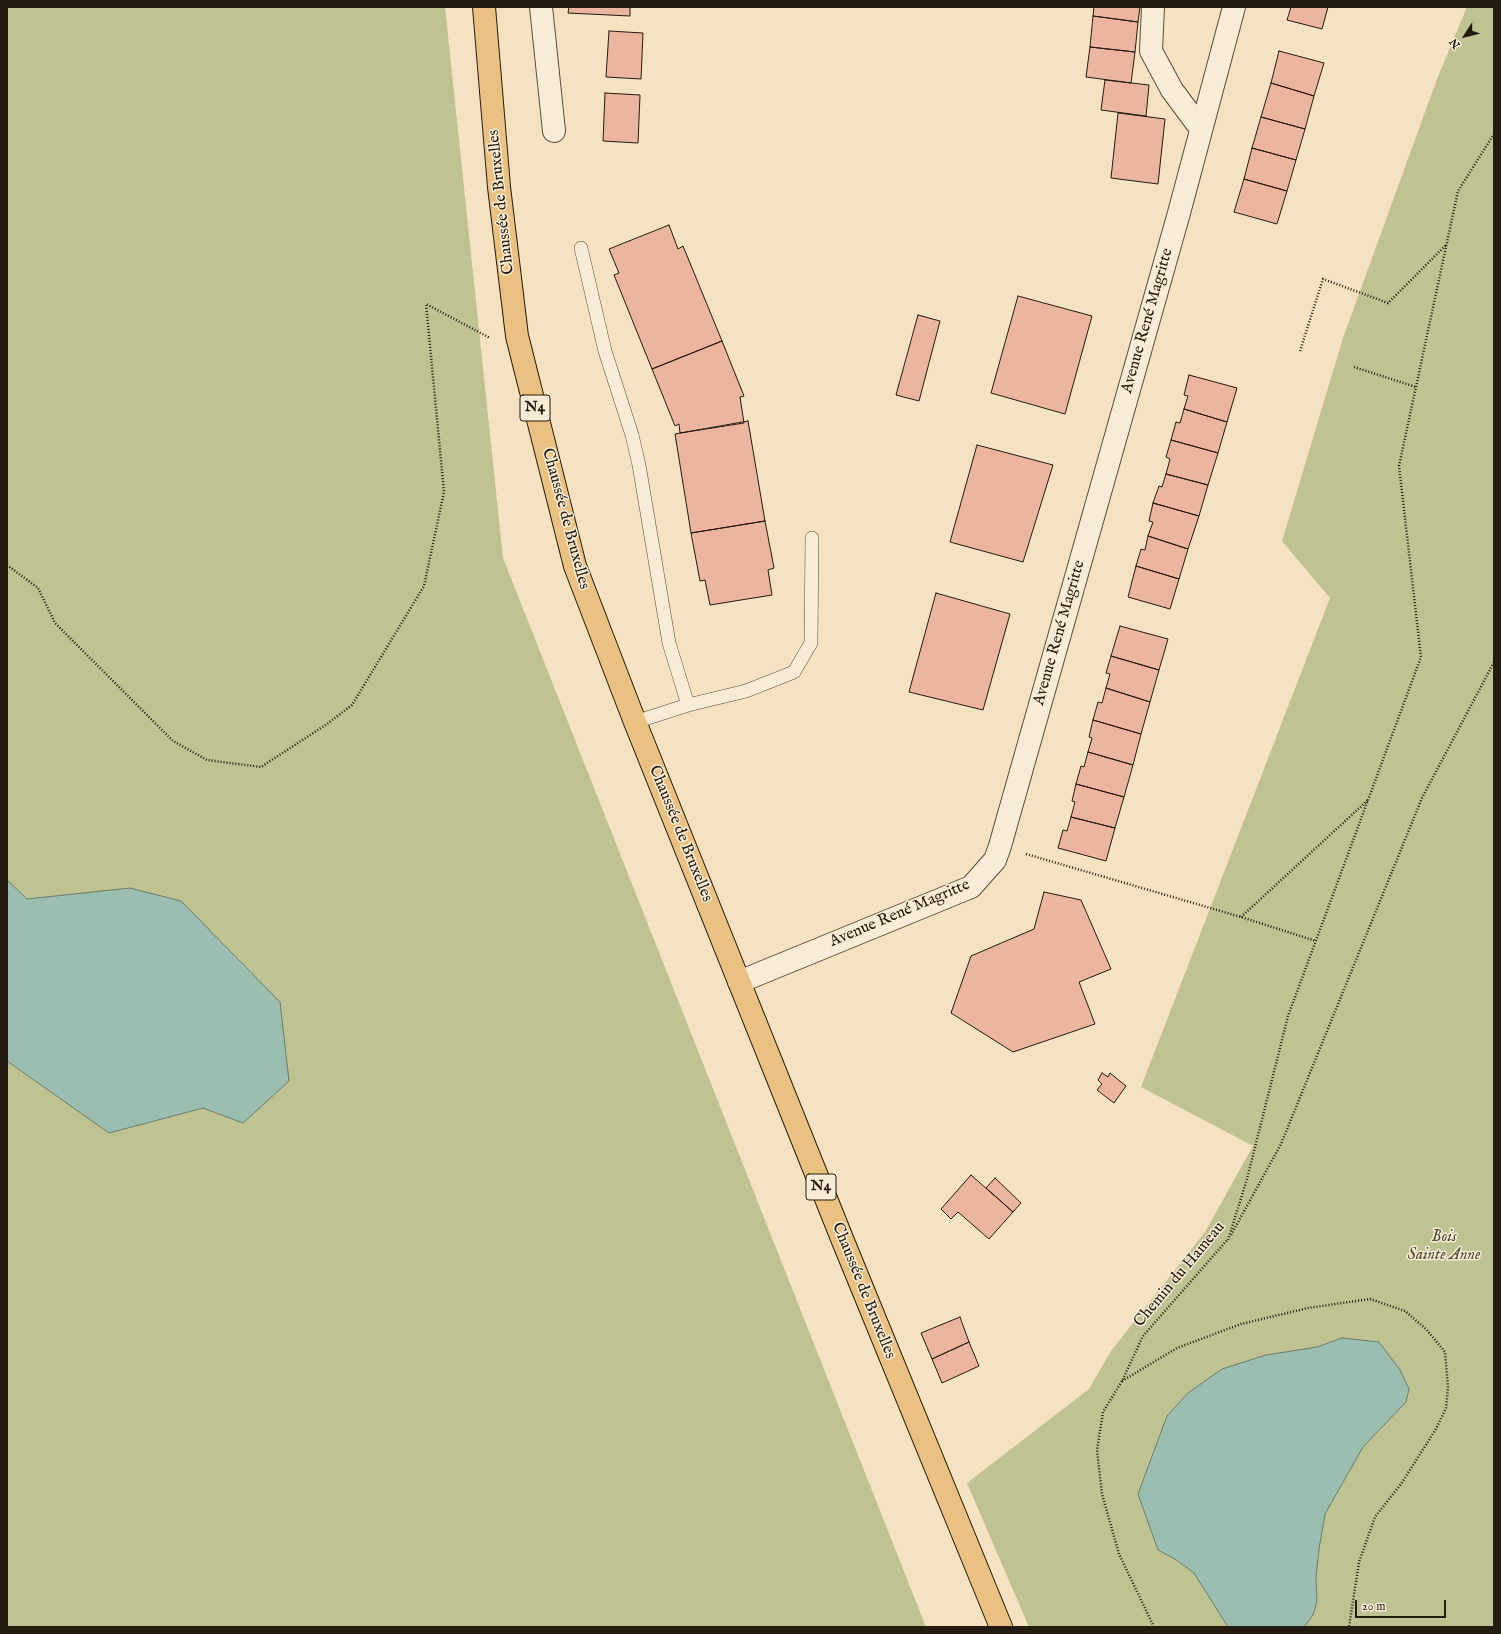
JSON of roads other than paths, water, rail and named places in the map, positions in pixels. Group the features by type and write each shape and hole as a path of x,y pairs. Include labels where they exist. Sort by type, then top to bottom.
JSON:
{"main road":[{"name":"Chaussée de Bruxelles","path":"484,7 499,187 517,336 575,566 635,722 843,1241 1002,1627"}],"street":[{"path":"541,7 554,131"},
{"path":"1153,7 1151,51 1172,90 1201,129"},
{"name":"Avenue René Magritte","path":"739,982 971,887 995,860 1174,228 1234,7"}],"lane":[{"path":"581,248 605,351 634,443 669,643 688,705"},
{"path":"635,722 688,705 746,691 794,672 811,643 812,538"}],"park label":[{"name":"Bois Sainte Anne","path":"1444,1247"}]}
